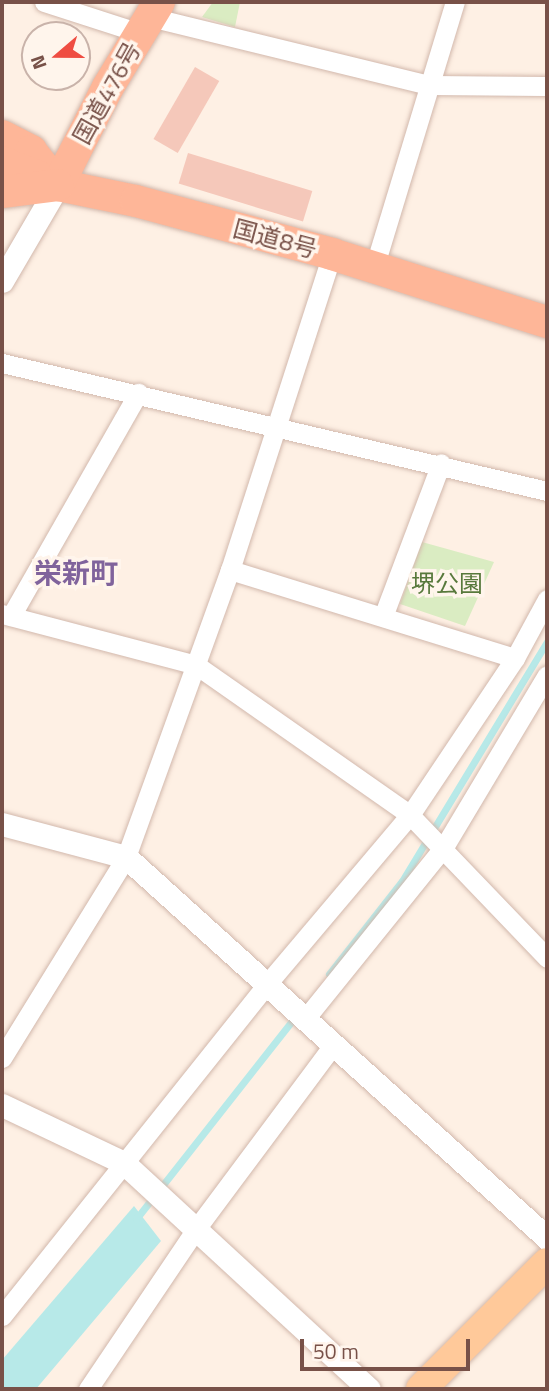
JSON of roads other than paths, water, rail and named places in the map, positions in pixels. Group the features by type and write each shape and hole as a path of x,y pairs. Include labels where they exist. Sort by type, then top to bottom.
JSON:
{"highway":[{"name":"国道476号","path":"58,185 150,17"},
{"path":"2,136 31,151 58,185"},
{"name":"国道8号","path":"2,162 58,185 136,201 331,254 547,322"},
{"path":"2,192 58,185"}],"main road":[{"path":"421,1389 547,1263"}],"street":[{"path":"44,2 150,17 430,85 547,86"},
{"path":"374,268 455,2"},
{"path":"2,281 58,185"},
{"path":"2,1058 126,857 230,570 279,425 331,254"},
{"path":"2,363 441,463 547,491"},
{"path":"138,393 6,615 196,665 411,815 547,958"},
{"path":"384,614 441,463"},
{"path":"230,570 384,614 515,658"},
{"path":"2,1316 267,984 411,815 515,658 547,599"},
{"path":"305,1019 444,847 540,706 547,675"},
{"path":"2,824 126,857 547,1238"},
{"path":"88,1389 196,1229 333,1045"},
{"path":"2,1105 124,1163 369,1389"}],"water":[{"path":"134,1206 161,1241 36,1389 2,1389 2,1360"}],"waterway":[{"path":"329,974 402,881 547,642"},
{"path":"136,1219 296,1016"}],"district":[{"name":"栄新町","path":"76,573"}],"park label":[{"name":"堺公園","path":"447,584"}]}
